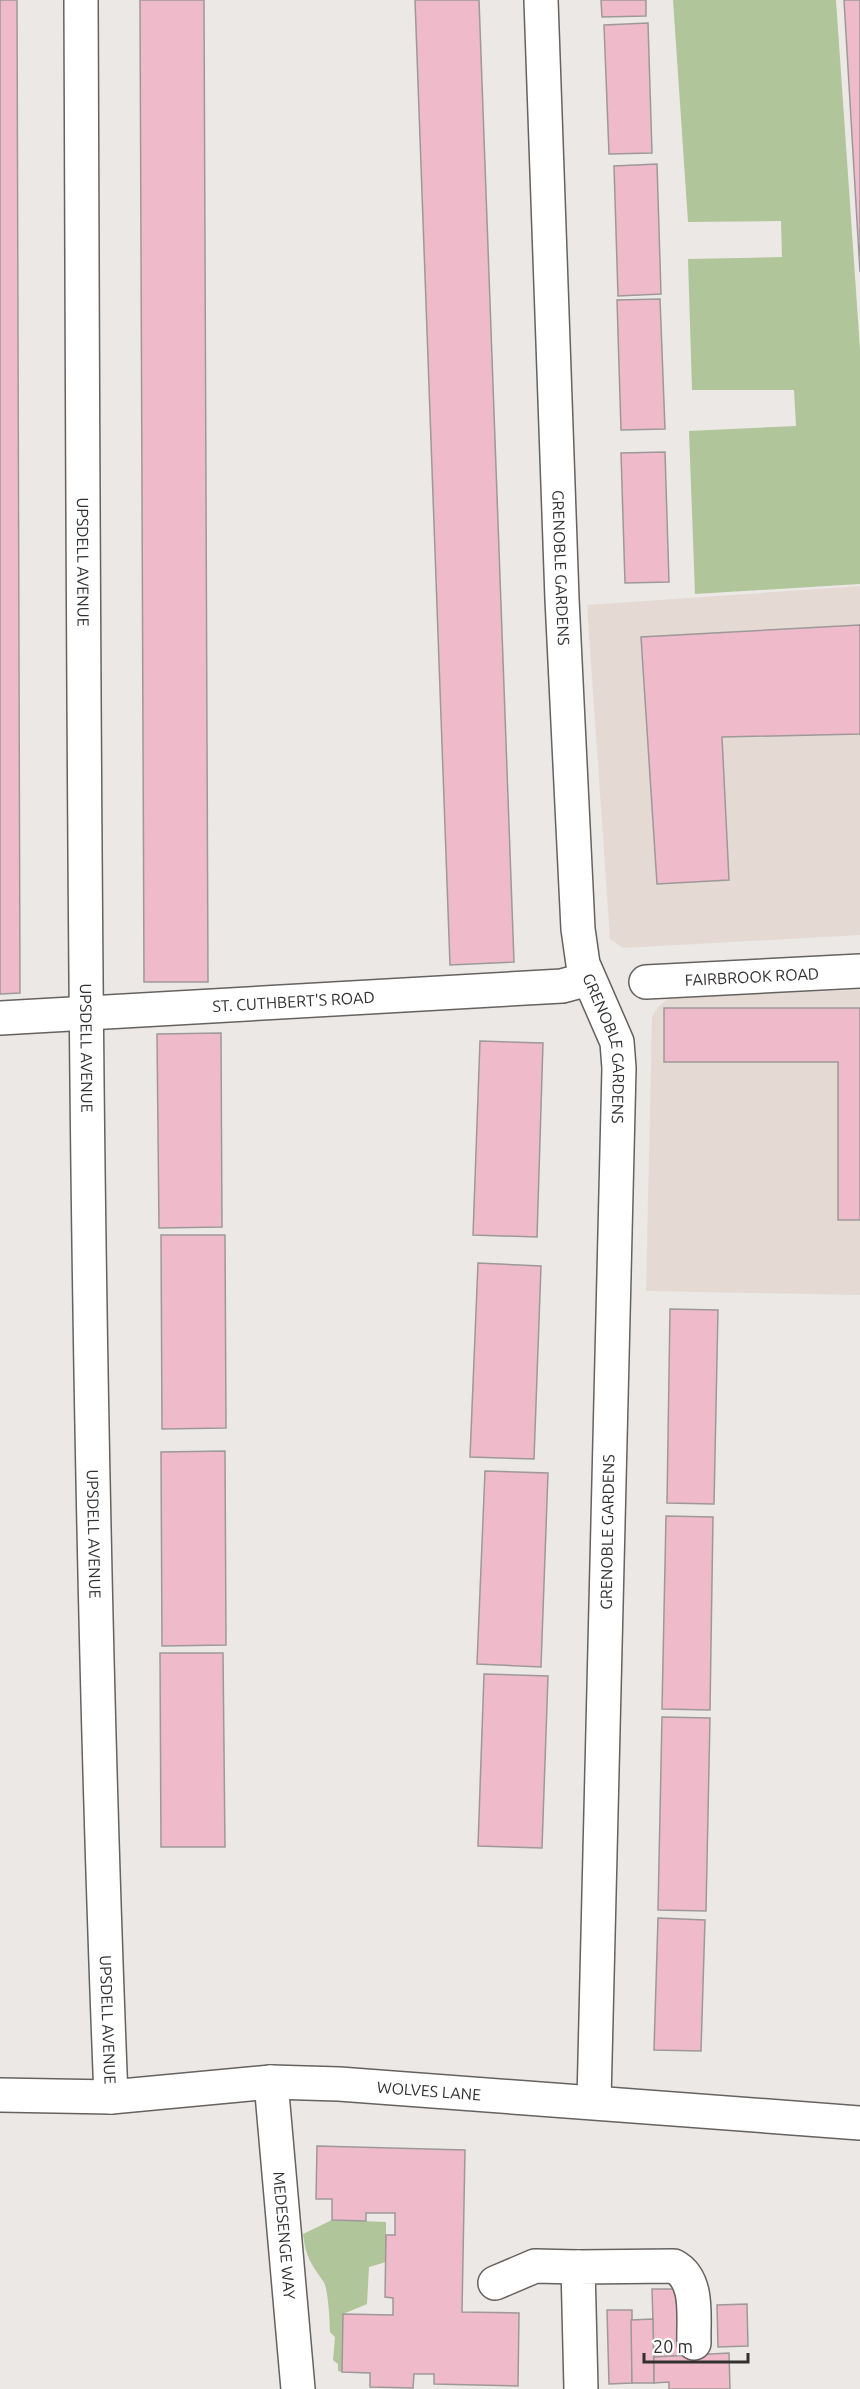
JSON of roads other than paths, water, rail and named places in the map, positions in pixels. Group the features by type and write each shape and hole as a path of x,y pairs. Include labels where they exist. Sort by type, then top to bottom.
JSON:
{"street":[{"name":"UPSDELL AVENUE","path":"81,0 85,1014 100,1830 111,2097"},
{"name":"GRENOBLE GARDENS","path":"541,0 562,599 578,929 588,979 617,1042 620,1068 594,2101"},
{"name":"FAIRBROOK ROAD","path":"646,982 860,971"},
{"name":"ST. CUTHBERT'S ROAD","path":"0,1018 562,986 588,979"},
{"name":"WOLVES LANE","path":"0,2095 111,2097 271,2082 339,2084 594,2101 860,2123"},
{"name":"MEDESENGE WAY","path":"271,2082 298,2389"},
{"path":"495,2283 535,2266 674,2266 683,2271 692,2288 694,2343"},
{"path":"582,2389 592,2267"}]}
